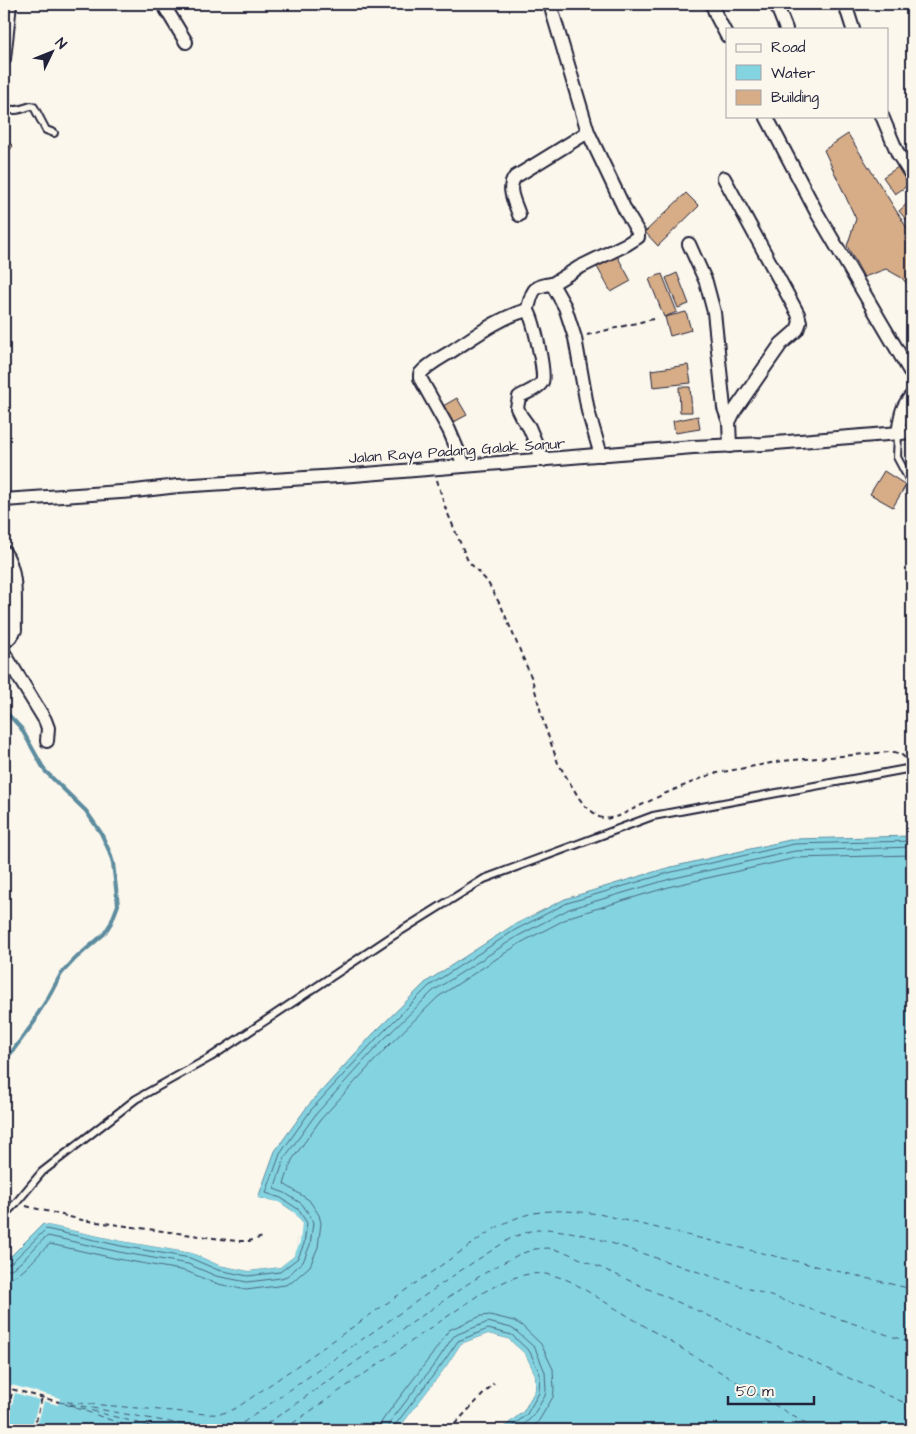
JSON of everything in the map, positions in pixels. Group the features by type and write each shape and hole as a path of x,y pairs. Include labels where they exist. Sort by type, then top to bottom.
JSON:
{"street":[{"path":"4,59 10,4"},
{"path":"163,4 186,42"},
{"path":"527,311 534,289 540,285 552,284 578,268 638,237 638,232 626,212 588,132 550,4"},
{"path":"712,4 726,34"},
{"path":"776,4 786,28"},
{"path":"845,4 853,28"},
{"path":"767,118 817,213 912,375"},
{"path":"883,118 898,154 912,176"},
{"path":"519,214 510,188 510,183 515,177 588,132"},
{"path":"724,178 798,314 800,322 797,330 781,344 754,381 729,422"},
{"path":"689,244 706,282 714,312 724,408 729,422 730,446"},
{"path":"552,284 565,307 575,338 588,411 601,455"},
{"path":"527,311 531,316 535,329 543,380 538,387 519,397 518,408 521,416 529,426 543,460"},
{"path":"464,465 449,430 420,378 420,374 432,364 482,332 516,313 527,311"},
{"path":"898,434 903,407 912,395"},
{"name":"Jalan Raya Padang Galak Sanur","path":"4,500 912,432"},
{"path":"4,552 12,572 15,630 12,636 4,643"},
{"path":"4,653 48,728 47,741"}],"lane":[{"path":"4,107 9,110 34,107 46,130 54,133"},
{"path":"898,434 898,457 912,485"},
{"path":"4,1215 42,1172 136,1099 211,1057 391,937 484,879 653,816 911,765"}],"path":[{"path":"575,338 657,318"},
{"path":"434,468 445,507 468,561 487,581 502,608 532,679 544,724 558,762 578,798 599,817 606,819 619,816 664,794 712,774 782,761 897,752 903,755 911,765"},
{"path":"16,1203 92,1221 236,1240 263,1237"},
{"path":"449,1430 494,1383"},
{"path":"4,1387 59,1402"},
{"path":"4,1425 13,1389"},
{"path":"34,1430 42,1397"}],"water":[{"path":"912,836 912,1430 500,1430 524,1411 535,1390 535,1375 525,1354 508,1339 488,1334 461,1344 398,1430 4,1430 4,1261 43,1224 122,1241 192,1253 219,1265 249,1271 280,1267 294,1256 302,1223 293,1212 283,1205 258,1198 275,1151 307,1107 373,1034 426,982 512,926 565,899 667,868 794,839"}],"pier":[{"path":"256,1199 279,1202 295,1213 302,1223 300,1242 294,1256 280,1267 249,1271 219,1265 192,1253 122,1241 43,1224 46,1221 122,1239 192,1251 220,1262 249,1269 279,1265 292,1255 297,1242 299,1224 293,1215 278,1205"},
{"path":"488,1334 508,1339 525,1354 535,1375 535,1390 523,1411 498,1430 522,1409 533,1390 532,1375 523,1356 507,1341 488,1336 463,1346 448,1369 401,1430 398,1430 461,1344"},
{"path":"4,1383 60,1398 58,1405 44,1401 36,1430 31,1430 39,1400 15,1393 6,1428 4,1427 4,1416 10,1393 4,1391"}],"building":[{"path":"848,134 912,236 912,290 902,278 886,269 864,277 847,246 856,219 824,150"},
{"path":"4,138 13,146 4,157"},
{"path":"898,167 910,184 895,194 883,177"},
{"path":"686,193 699,206 658,246 645,232"},
{"path":"912,199 912,221 909,223 899,211"},
{"path":"616,254 631,281 611,292 596,265"},
{"path":"677,273 689,304 678,308 666,278"},
{"path":"662,274 677,312 664,317 649,279"},
{"path":"686,312 691,330 670,336 665,317"},
{"path":"688,365 691,383 653,387 651,370"},
{"path":"679,387 690,387 692,412 680,412"},
{"path":"457,398 467,415 452,423 443,406"},
{"path":"698,416 700,429 675,433 673,421"},
{"path":"884,471 906,485 893,507 870,494"}],"waterway":[{"path":"4,710 21,728 45,771 86,811 101,833 113,863 118,905 111,923 104,934 61,974 35,1021 11,1053 4,1059"},
{"path":"4,1253 10,1257"}],"ferry route":[{"path":"67,1402 206,1414 219,1414 230,1411 489,1232 517,1218 542,1212 568,1211 599,1214 912,1289"},
{"path":"59,1402 208,1429 235,1426 244,1422 460,1271 511,1238 530,1231 547,1229 593,1237 912,1343"},
{"path":"258,1430 469,1283 520,1254 535,1249 548,1248 565,1252 912,1406"},
{"path":"283,1430 480,1294 503,1282 524,1275 535,1274 546,1274 572,1282 816,1430"},
{"path":"65,1404 139,1430"},
{"path":"70,1405 165,1430"}]}
